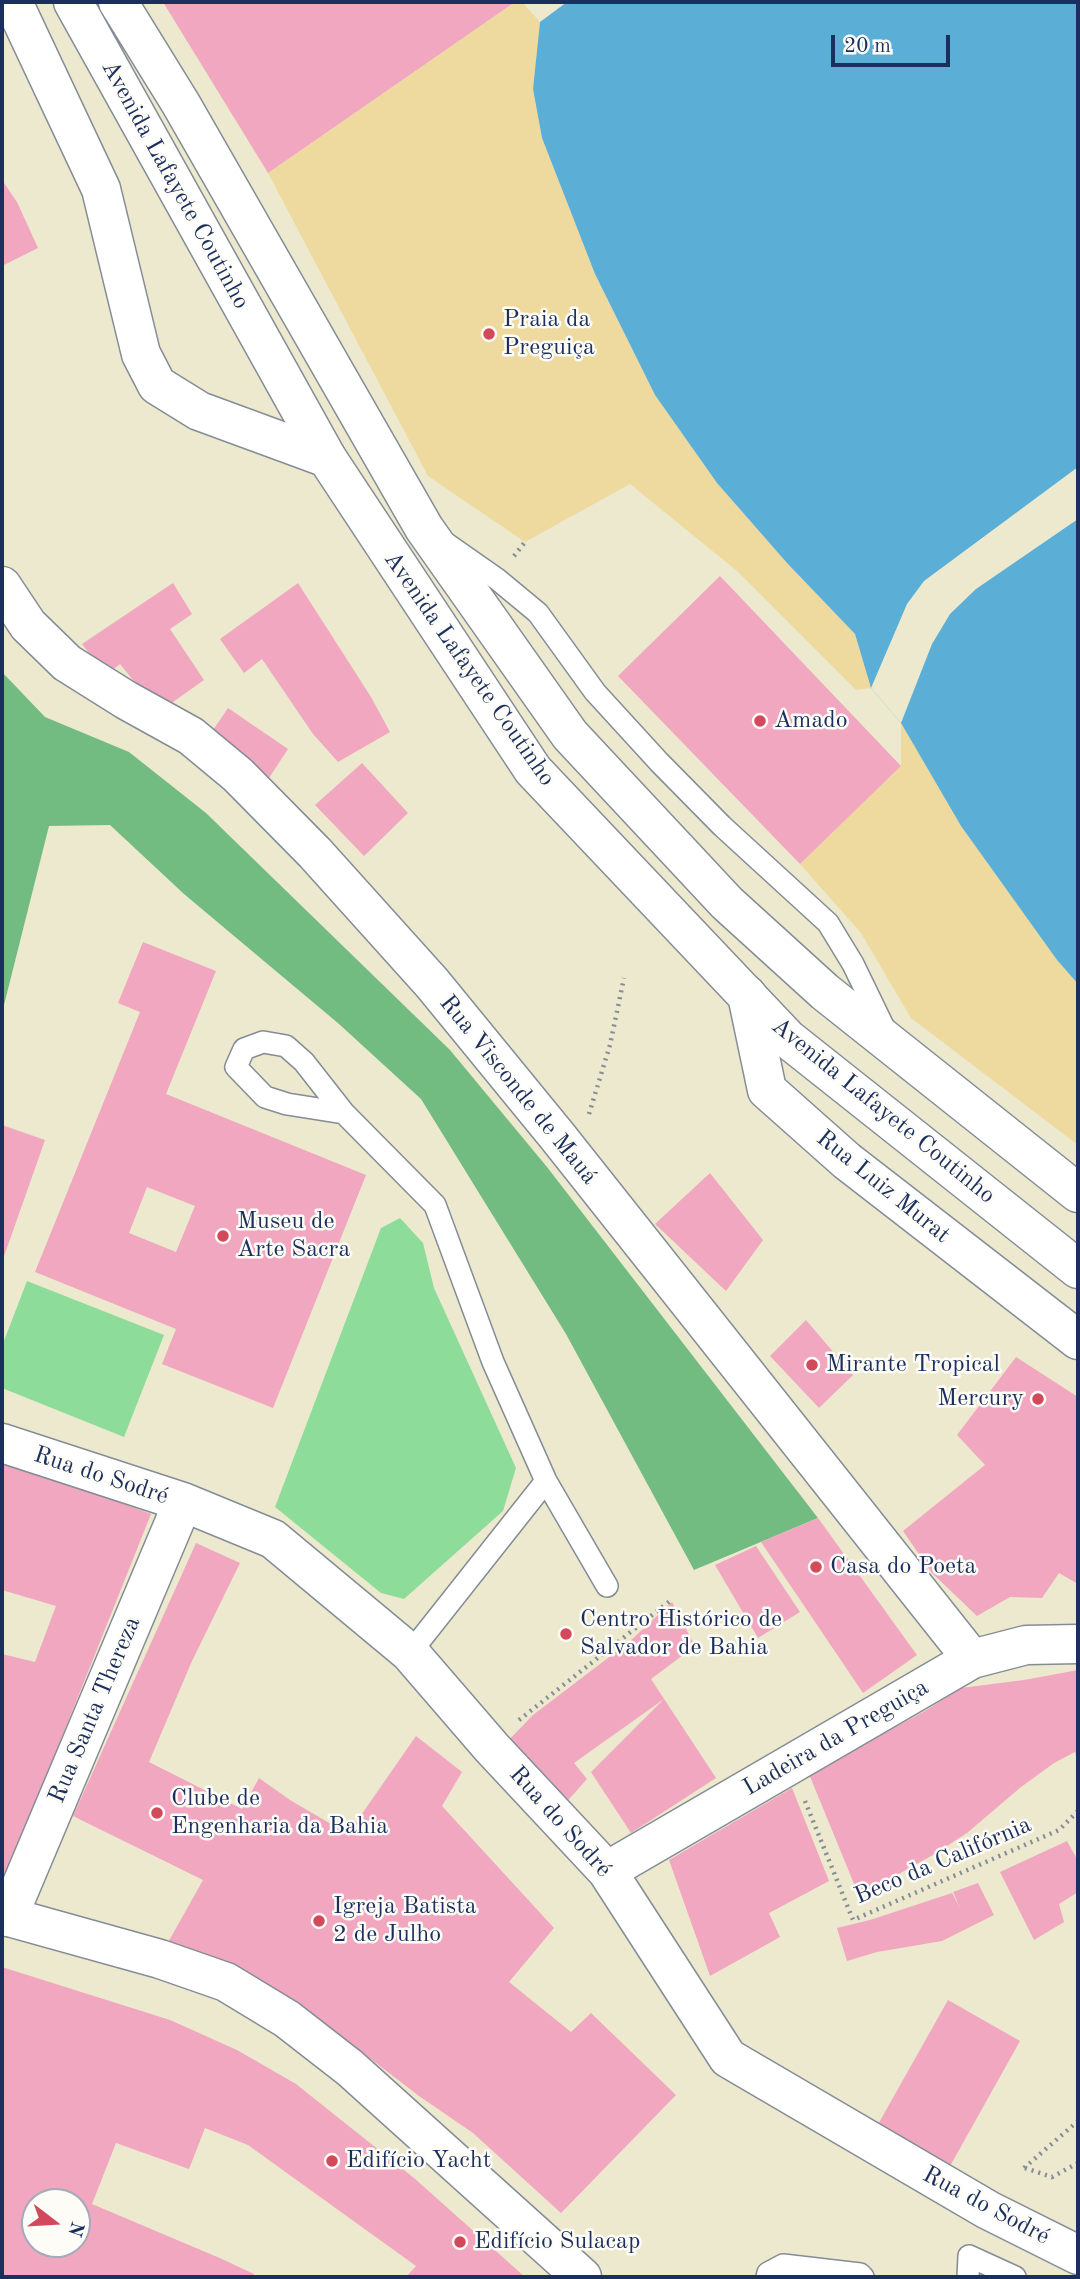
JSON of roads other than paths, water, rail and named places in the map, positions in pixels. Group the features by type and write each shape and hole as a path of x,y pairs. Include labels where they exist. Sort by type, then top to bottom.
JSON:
{"street":[{"path":"13,2 101,189 141,354 157,385 199,411 327,458"},
{"name":"Avenida Lafayete Coutinho","path":"74,2 327,458 533,770 788,1039 1078,1269"},
{"name":"Avenida Lafayete Coutinho","path":"118,2 181,104 424,528 570,735 727,902 825,992 1078,1193"},
{"name":"Rua Visconde de Mauá","path":"2,586 28,625 67,663 191,736 238,775 315,853 432,983 550,1127 972,1659"},
{"name":"Rua Luiz Murat","path":"747,995 767,1090 847,1161 1078,1340"},
{"name":"Rua do Sodré","path":"2,1443 183,1503 273,1539 410,1653 492,1748 607,1871 728,2058 988,2210 1078,2255"},
{"name":"Rua Santa Thereza","path":"5,1916 183,1503"},
{"name":"Ladeira da Preguiça","path":"607,1871 972,1659 1026,1645 1078,1644"},
{"path":"5,1916 160,1959 226,1982 287,2019 350,2068 582,2277"}],"lane":[{"path":"424,528 497,579 538,614 595,692 659,762 722,826 828,923 853,964 892,1045"},
{"path":"344,1113 287,1104 265,1097 236,1067 244,1049 263,1042 286,1046 304,1062 344,1113 435,1205 493,1362 546,1480 607,1586"},
{"path":"410,1653 546,1480"},
{"path":"968,2277 969,2256 1015,2277"},
{"path":"767,2277 768,2273 783,2265 860,2274 863,2277"}],"water":[{"path":"567,2 1078,2 1078,984 1057,960 961,826 901,723 871,688 855,634 787,563 717,483 655,395 595,274 542,138 533,89 540,22"}],"place":[{"name":"Praia da Preguiça","path":"489,334"},
{"name":"Amado","path":"760,721"},
{"name":"Museu de Arte Sacra","path":"223,1236"},
{"name":"Mirante Tropical","path":"812,1365"},
{"name":"Mercury","path":"1038,1399"},
{"name":"Casa do Poeta","path":"816,1567"},
{"name":"Centro Histórico de Salvador de Bahia","path":"566,1634"},
{"name":"Clube de Engenharia da Bahia","path":"157,1813"},
{"name":"Igreja Batista 2 de Julho","path":"319,1921"},
{"name":"Edifício Yacht","path":"332,2161"},
{"name":"Edifício Sulacap","path":"460,2242"}]}
